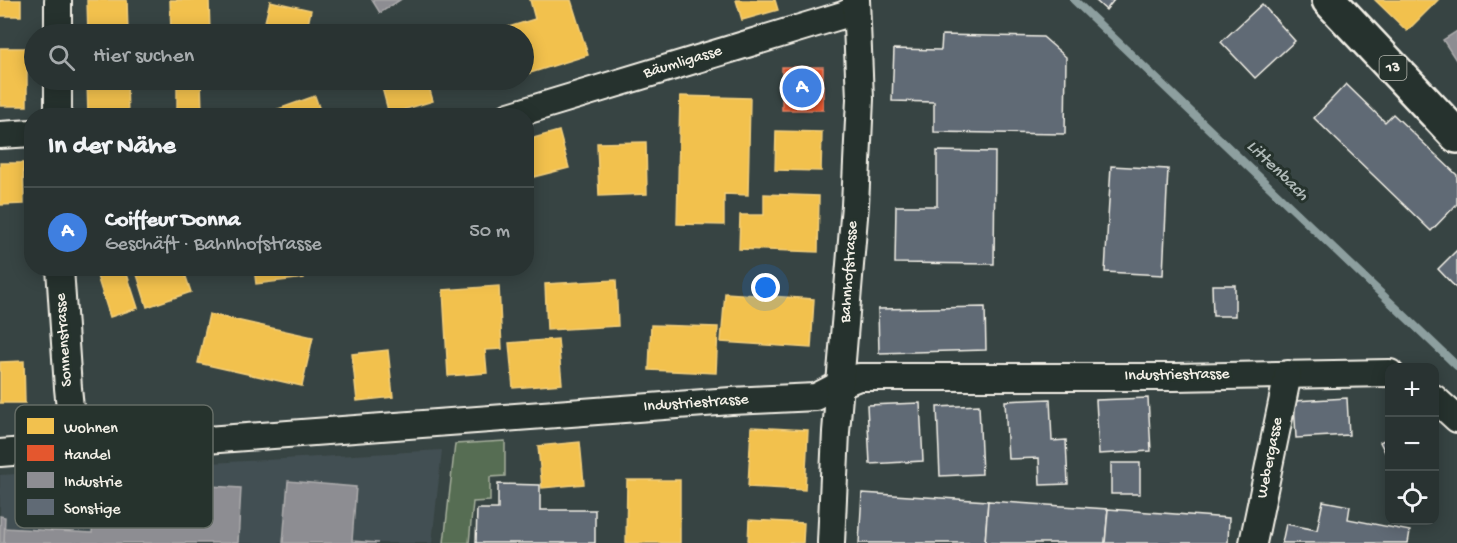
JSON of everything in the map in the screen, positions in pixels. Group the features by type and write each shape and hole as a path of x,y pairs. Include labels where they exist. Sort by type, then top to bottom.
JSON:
{"main road":[{"name":"13","path":"1329,0 1457,136"}],"street":[{"path":"58,0 58,24"},
{"name":"Bäumligasse","path":"534,108 843,15 856,5"},
{"name":"Bahnhofstrasse","path":"831,543 836,432 855,205 860,99 856,5"},
{"path":"58,90 58,108"},
{"path":"0,135 24,133"},
{"name":"Sonnenstrasse","path":"61,276 70,405"},
{"name":"Webergasse","path":"1253,543 1288,374"},
{"name":"Industriestrasse","path":"213,439 731,400 816,398 859,377 1385,374"},
{"path":"1439,403 1457,419"},
{"name":"Industriestrasse","path":"0,453 15,452"}],"shaded area":[{"path":"442,450 432,543 0,543 0,475 15,474 15,528 213,528 213,463"}],"green space":[{"path":"505,441 505,476 490,477 490,501 473,502 469,543 444,543 455,444"}],"building: Wohnen":[{"path":"0,0 21,0 21,16 0,16"},
{"path":"87,0 127,0 128,24 88,24"},
{"path":"170,0 209,0 210,24 171,24"},
{"path":"530,0 571,0 588,55 534,72 534,24 518,24 535,19"},
{"path":"736,0 775,0 778,10 742,20"},
{"path":"1375,0 1438,0 1407,31"},
{"path":"270,1 311,10 308,24 264,24"},
{"path":"0,48 24,48 24,90 27,90 27,106 0,106"},
{"path":"87,90 127,90 128,108 88,108"},
{"path":"177,90 201,90 202,108 177,108"},
{"path":"383,90 430,90 433,101 409,108 387,108"},
{"path":"315,96 319,108 281,108"},
{"path":"680,96 750,98 748,195 724,194 724,225 677,224"},
{"path":"559,131 569,168 534,177 534,138"},
{"path":"776,131 822,132 821,171 775,170"},
{"path":"646,142 647,194 599,196 597,143"},
{"path":"0,163 23,163 24,204 0,205"},
{"path":"764,194 819,196 818,252 739,249 740,215 764,215"},
{"path":"97,276 128,276 138,308 110,317"},
{"path":"137,276 186,276 191,292 147,307"},
{"path":"255,276 304,276 304,278 256,284"},
{"path":"616,280 618,326 547,330 545,284"},
{"path":"499,286 502,349 485,350 487,373 448,376 443,290"},
{"path":"725,293 814,299 811,348 721,342"},
{"path":"209,314 313,337 302,386 198,363"},
{"path":"651,325 718,327 716,373 649,370"},
{"path":"558,339 562,384 513,388 509,343"},
{"path":"388,350 393,397 357,401 352,354"},
{"path":"24,361 25,403 0,403 0,362"},
{"path":"751,427 808,430 805,490 748,487"},
{"path":"580,442 584,484 542,488 538,446"},
{"path":"627,480 680,480 680,543 626,543"},
{"path":"749,520 804,523 803,543 748,543"}],"building: Handel":[{"path":"782,67 823,67 823,110 782,110"}],"building: Industrie":[{"path":"372,0 400,0 380,13"},
{"path":"1457,31 1457,59 1456,60 1443,40"},
{"path":"288,481 356,487 352,541 378,543 283,543"},
{"path":"213,486 241,488 238,543 4,543 4,528 92,533 92,528 213,528"},
{"path":"0,516 5,517 4,543 0,543"}],"building: Sonstige":[{"path":"1095,0 1114,0 1106,10"},
{"path":"1262,4 1295,41 1255,78 1221,42"},
{"path":"942,35 1043,37 1066,57 1065,134 934,132 934,102 892,101 894,49 941,50"},
{"path":"1346,84 1385,122 1393,114 1457,175 1457,204 1431,231 1314,118"},
{"path":"937,151 995,152 994,264 895,263 896,206 937,206"},
{"path":"1111,166 1168,169 1163,275 1105,272"},
{"path":"1457,250 1457,289 1438,269"},
{"path":"1212,285 1235,285 1235,316 1213,316"},
{"path":"985,307 986,350 879,353 878,309"},
{"path":"1148,398 1151,451 1099,454 1096,400"},
{"path":"1347,398 1349,435 1296,438 1294,401"},
{"path":"1050,399 1052,441 1066,440 1068,484 1040,485 1039,458 1008,459 1005,401"},
{"path":"920,403 923,461 870,464 867,405"},
{"path":"979,405 982,474 940,476 937,407"},
{"path":"1385,440 1385,452 1380,442"},
{"path":"1111,463 1140,463 1140,494 1111,494"},
{"path":"498,484 540,485 540,510 595,510 595,543 476,543 477,509 498,509"},
{"path":"862,493 988,501 985,543 859,543"},
{"path":"988,501 1108,509 1105,543 985,543"},
{"path":"1323,501 1350,506 1348,519 1410,531 1408,543 1282,543 1286,524 1317,530"},
{"path":"1108,509 1229,518 1228,543 1105,543"}],"waterway":[{"name":"Littenbach","path":"1074,0 1457,366"}],"place":[{"name":"Coiffeur Donna","path":"802,88"}]}
